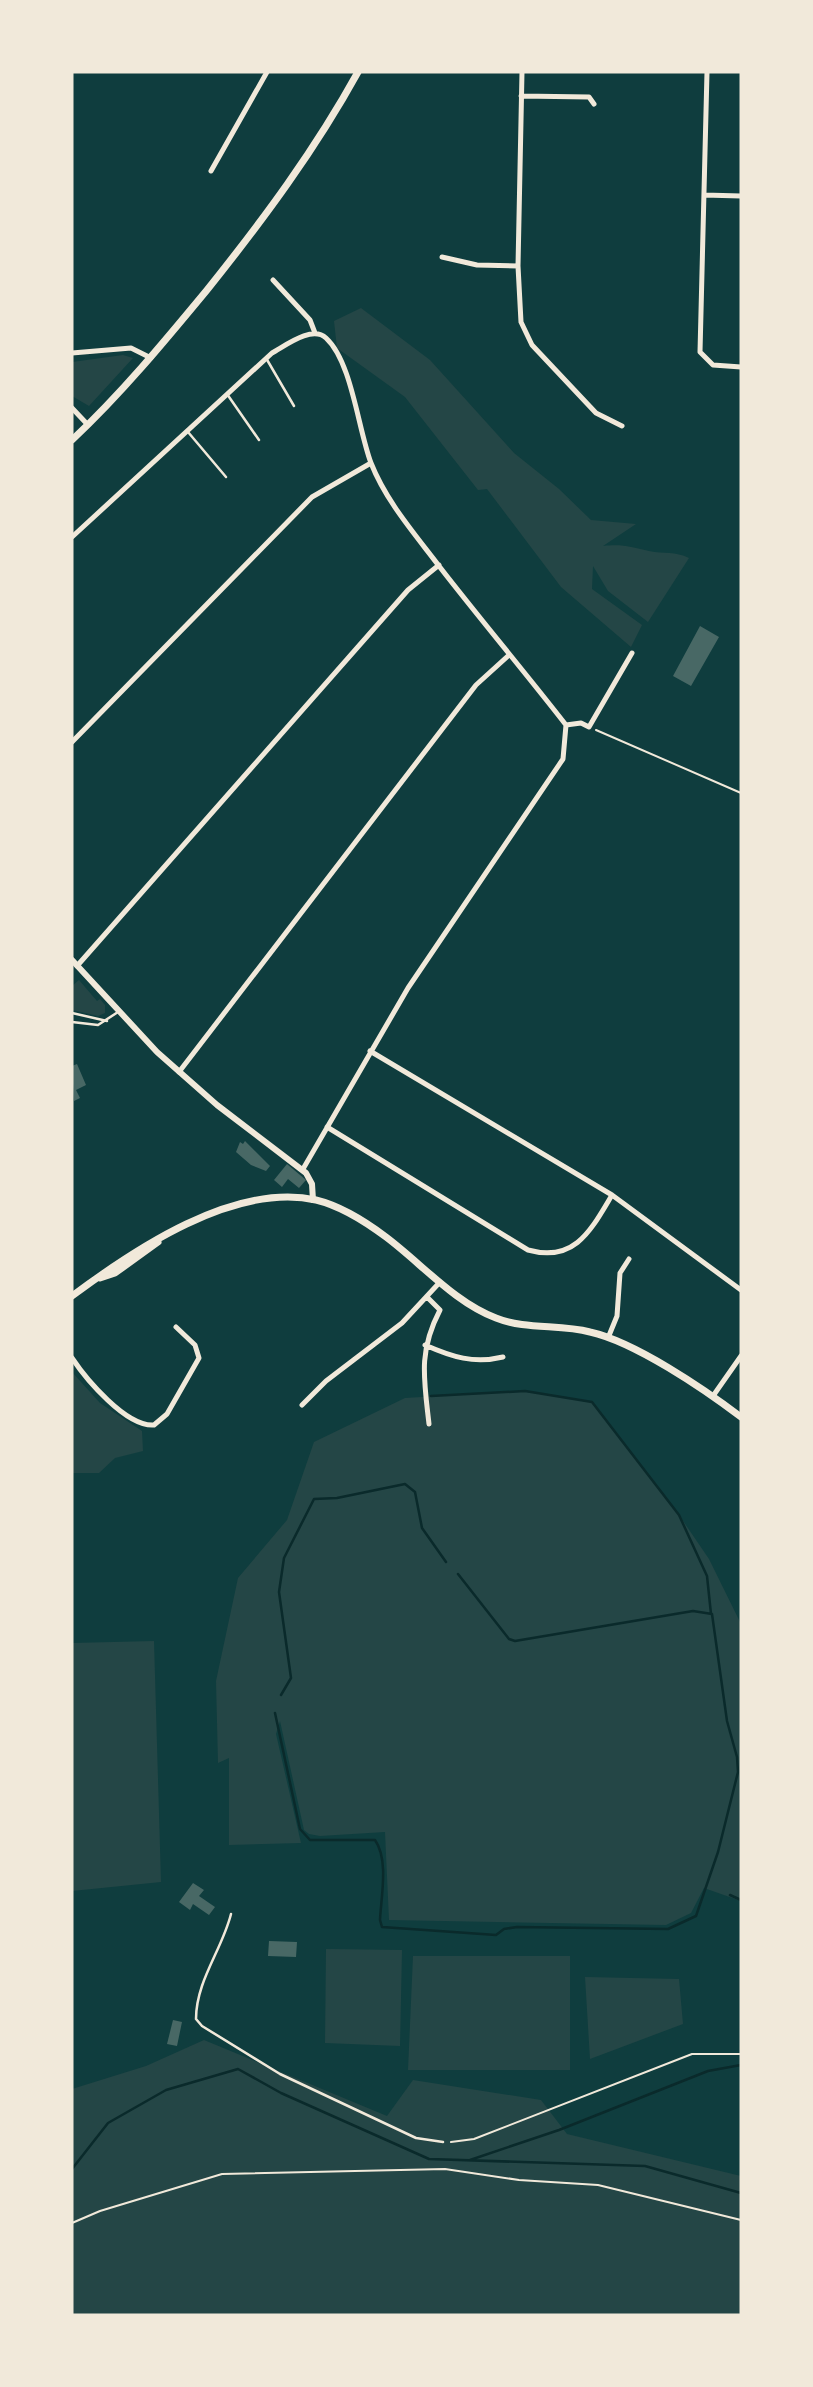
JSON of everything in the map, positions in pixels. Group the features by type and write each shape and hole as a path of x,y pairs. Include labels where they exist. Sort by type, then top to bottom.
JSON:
{"main road":[{"path":"72,440 151,358 268,214 304,162 358,72"},
{"path":"72,1296 137,1250 206,1216 251,1203 302,1198 338,1208 367,1224 476,1309 503,1321 584,1330 608,1338 713,1396 741,1417"}],"street":[{"path":"211,171 267,72"},
{"path":"522,72 519,312 532,345 596,413 622,426"},
{"path":"707,72 700,352 713,365 741,367"},
{"path":"522,96 589,97 594,104"},
{"path":"704,195 741,196"},
{"path":"442,257 466,264 519,266"},
{"path":"274,280 310,320 318,334 326,338 343,369 371,463 393,503 566,725 563,759 481,876 370,1051 303,1170"},
{"path":"72,537 266,358 318,334"},
{"path":"72,353 131,348 151,358"},
{"path":"72,408 88,425"},
{"path":"72,742 312,497 371,463"},
{"path":"313,1200 312,1184 303,1170 179,1072 138,1033 74,963 408,590 439,565"},
{"path":"566,725 581,723 589,727 632,653"},
{"path":"179,1072 476,685 509,655"},
{"path":"370,1051 612,1195 741,1290"},
{"path":"327,1127 528,1250 543,1254 569,1249 579,1242 612,1195"},
{"path":"608,1338 617,1316 620,1273 629,1259"},
{"path":"302,1405 326,1381 402,1323 440,1282"},
{"path":"426,1297 440,1310 425,1345 423,1371 429,1424"},
{"path":"72,1358 96,1389 120,1410 142,1423 154,1425 167,1414 199,1358 195,1345 176,1327"},
{"path":"425,1345 451,1357 469,1360 487,1361 503,1357"},
{"path":"713,1396 741,1356"}],"lane":[{"path":"266,358 294,406"},
{"path":"227,394 259,440"},
{"path":"188,432 226,477"},
{"path":"72,1022 92,1026 107,1021 118,1012"},
{"path":"72,1013 107,1021"},
{"path":"231,1914 227,1930 196,1997 196,2019 202,2026 280,2074 416,2138 443,2142"}],"path":[{"path":"589,727 741,793"},
{"path":"443,2142 474,2139 692,2054 741,2054"},
{"path":"72,2223 100,2211 222,2174 445,2169 519,2180 598,2185 741,2220"}],"shaded area":[{"path":"361,308 430,360 514,453 559,489 591,520 636,524 603,546 627,546 689,558 648,622 608,591 593,566 592,589 642,625 631,647 561,587 487,489 478,490 405,397 337,348 334,321"},
{"path":"123,355 133,358 89,406 72,396 72,362"},
{"path":"79,980 97,1001 100,999 105,1005 105,1013 98,1016 72,1010 72,986"},
{"path":"72,1372 100,1403 142,1431 143,1451 115,1458 99,1473 72,1473"},
{"path":"522,1391 592,1402 679,1515 709,1559 741,1624 741,1901 704,1888 691,1913 666,1925 389,1920 385,1832 320,1836 304,1830 280,1721 276,1734 301,1843 229,1845 229,1758 218,1763 216,1681 238,1578 287,1520 314,1442 405,1398"},
{"path":"154,1641 161,1882 72,1891 72,1643"},
{"path":"326,1949 402,1950 400,2046 325,2043"},
{"path":"413,1956 570,1956 570,2070 408,2070"},
{"path":"585,1977 679,1979 683,2024 590,2059"},
{"path":"204,2040 387,2116 413,2080 541,2100 567,2134 741,2176 741,2315 72,2315 72,2089 146,2066"}],"building":[{"path":"700,626 719,637 691,686 673,676"},
{"path":"77,1064 86,1085 76,1090 80,1098 74,1101 72,1066"},
{"path":"245,1141 270,1166 266,1171 251,1165 236,1152 240,1142 243,1144"},
{"path":"287,1164 306,1180 299,1188 288,1179 282,1187 274,1180"},
{"path":"193,1883 204,1890 199,1896 215,1907 209,1915 193,1904 190,1910 179,1902"},
{"path":"269,1941 297,1942 296,1957 268,1956"},
{"path":"173,2020 182,2022 177,2046 167,2044"}],"waterway":[{"path":"431,1396 525,1391 592,1402 679,1515 707,1576 711,1614"},
{"path":"281,1695 291,1678 279,1592 284,1558 314,1499 337,1498 405,1484 415,1492 422,1528 446,1562"},
{"path":"275,1713 300,1829 310,1840 375,1840 383,1868 380,1920 382,1927 496,1935 504,1929 517,1927 668,1929 696,1916 718,1852 738,1772 737,1757 727,1721 712,1614 693,1611 515,1641 509,1639 458,1574"},
{"path":"730,1895 741,1900"},
{"path":"470,2160 559,2130 708,2071 741,2065"},
{"path":"72,2169 108,2123 166,2090 238,2069 281,2093 429,2159 645,2166 741,2193"}]}
